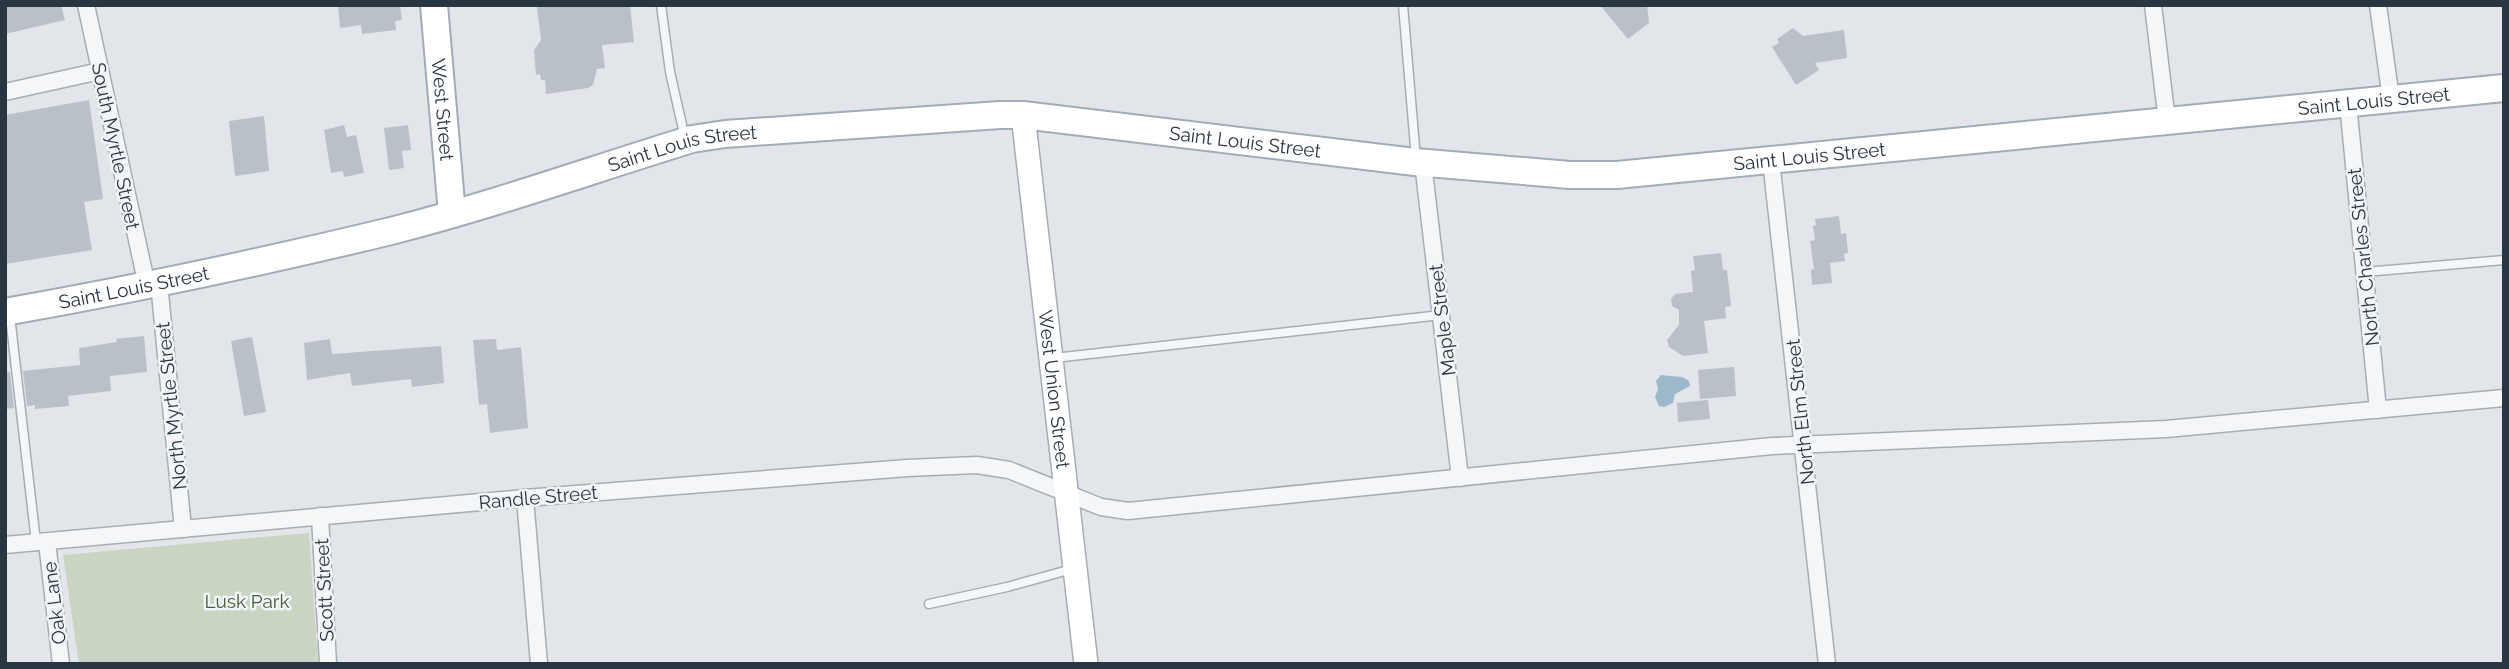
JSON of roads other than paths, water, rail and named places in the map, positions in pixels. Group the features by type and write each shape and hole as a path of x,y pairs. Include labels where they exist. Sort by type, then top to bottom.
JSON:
{"main road":[{"name":"West Street","path":"434,5 452,214"},
{"name":"Saint Louis Street","path":"7,312 153,285 391,230 452,214 685,141 725,134 1023,115 1419,162 1570,175 1617,176 2504,88"}],"street":[{"name":"South Myrtle Street","path":"86,5 153,285"},
{"path":"2152,5 2167,121"},
{"path":"2378,5 2391,99"},
{"path":"5,92 100,71"},
{"name":"North Charles Street","path":"2348,104 2378,410"},
{"name":"West Union Street","path":"1023,115 1086,664"},
{"name":"North Elm Street","path":"1771,161 1827,664"},
{"name":"Maple Street","path":"1419,162 1441,315 1460,478"},
{"name":"North Myrtle Street","path":"153,285 183,529"},
{"name":"Randle Street","path":"5,545 524,498 977,465 1009,470 1101,507 1128,511 1804,444 2165,429 2504,398"},
{"path":"524,498 538,664"},
{"name":"Scott Street","path":"320,516 328,664"},
{"name":"Oak Lane","path":"41,542 61,664"}],"lane":[{"path":"661,5 670,72 685,141"},
{"path":"1403,5 1419,162"},
{"path":"2365,272 2504,260"},
{"path":"7,312 41,542"},
{"path":"1051,358 1441,315"},
{"path":"929,604 1007,587 1075,568"}],"water":[{"path":"1661,375 1682,377 1689,381 1690,386 1675,394 1673,403 1664,407 1659,406 1655,397 1658,389 1656,381"}],"park label":[{"name":"Lusk Park","path":"247,601"}]}
